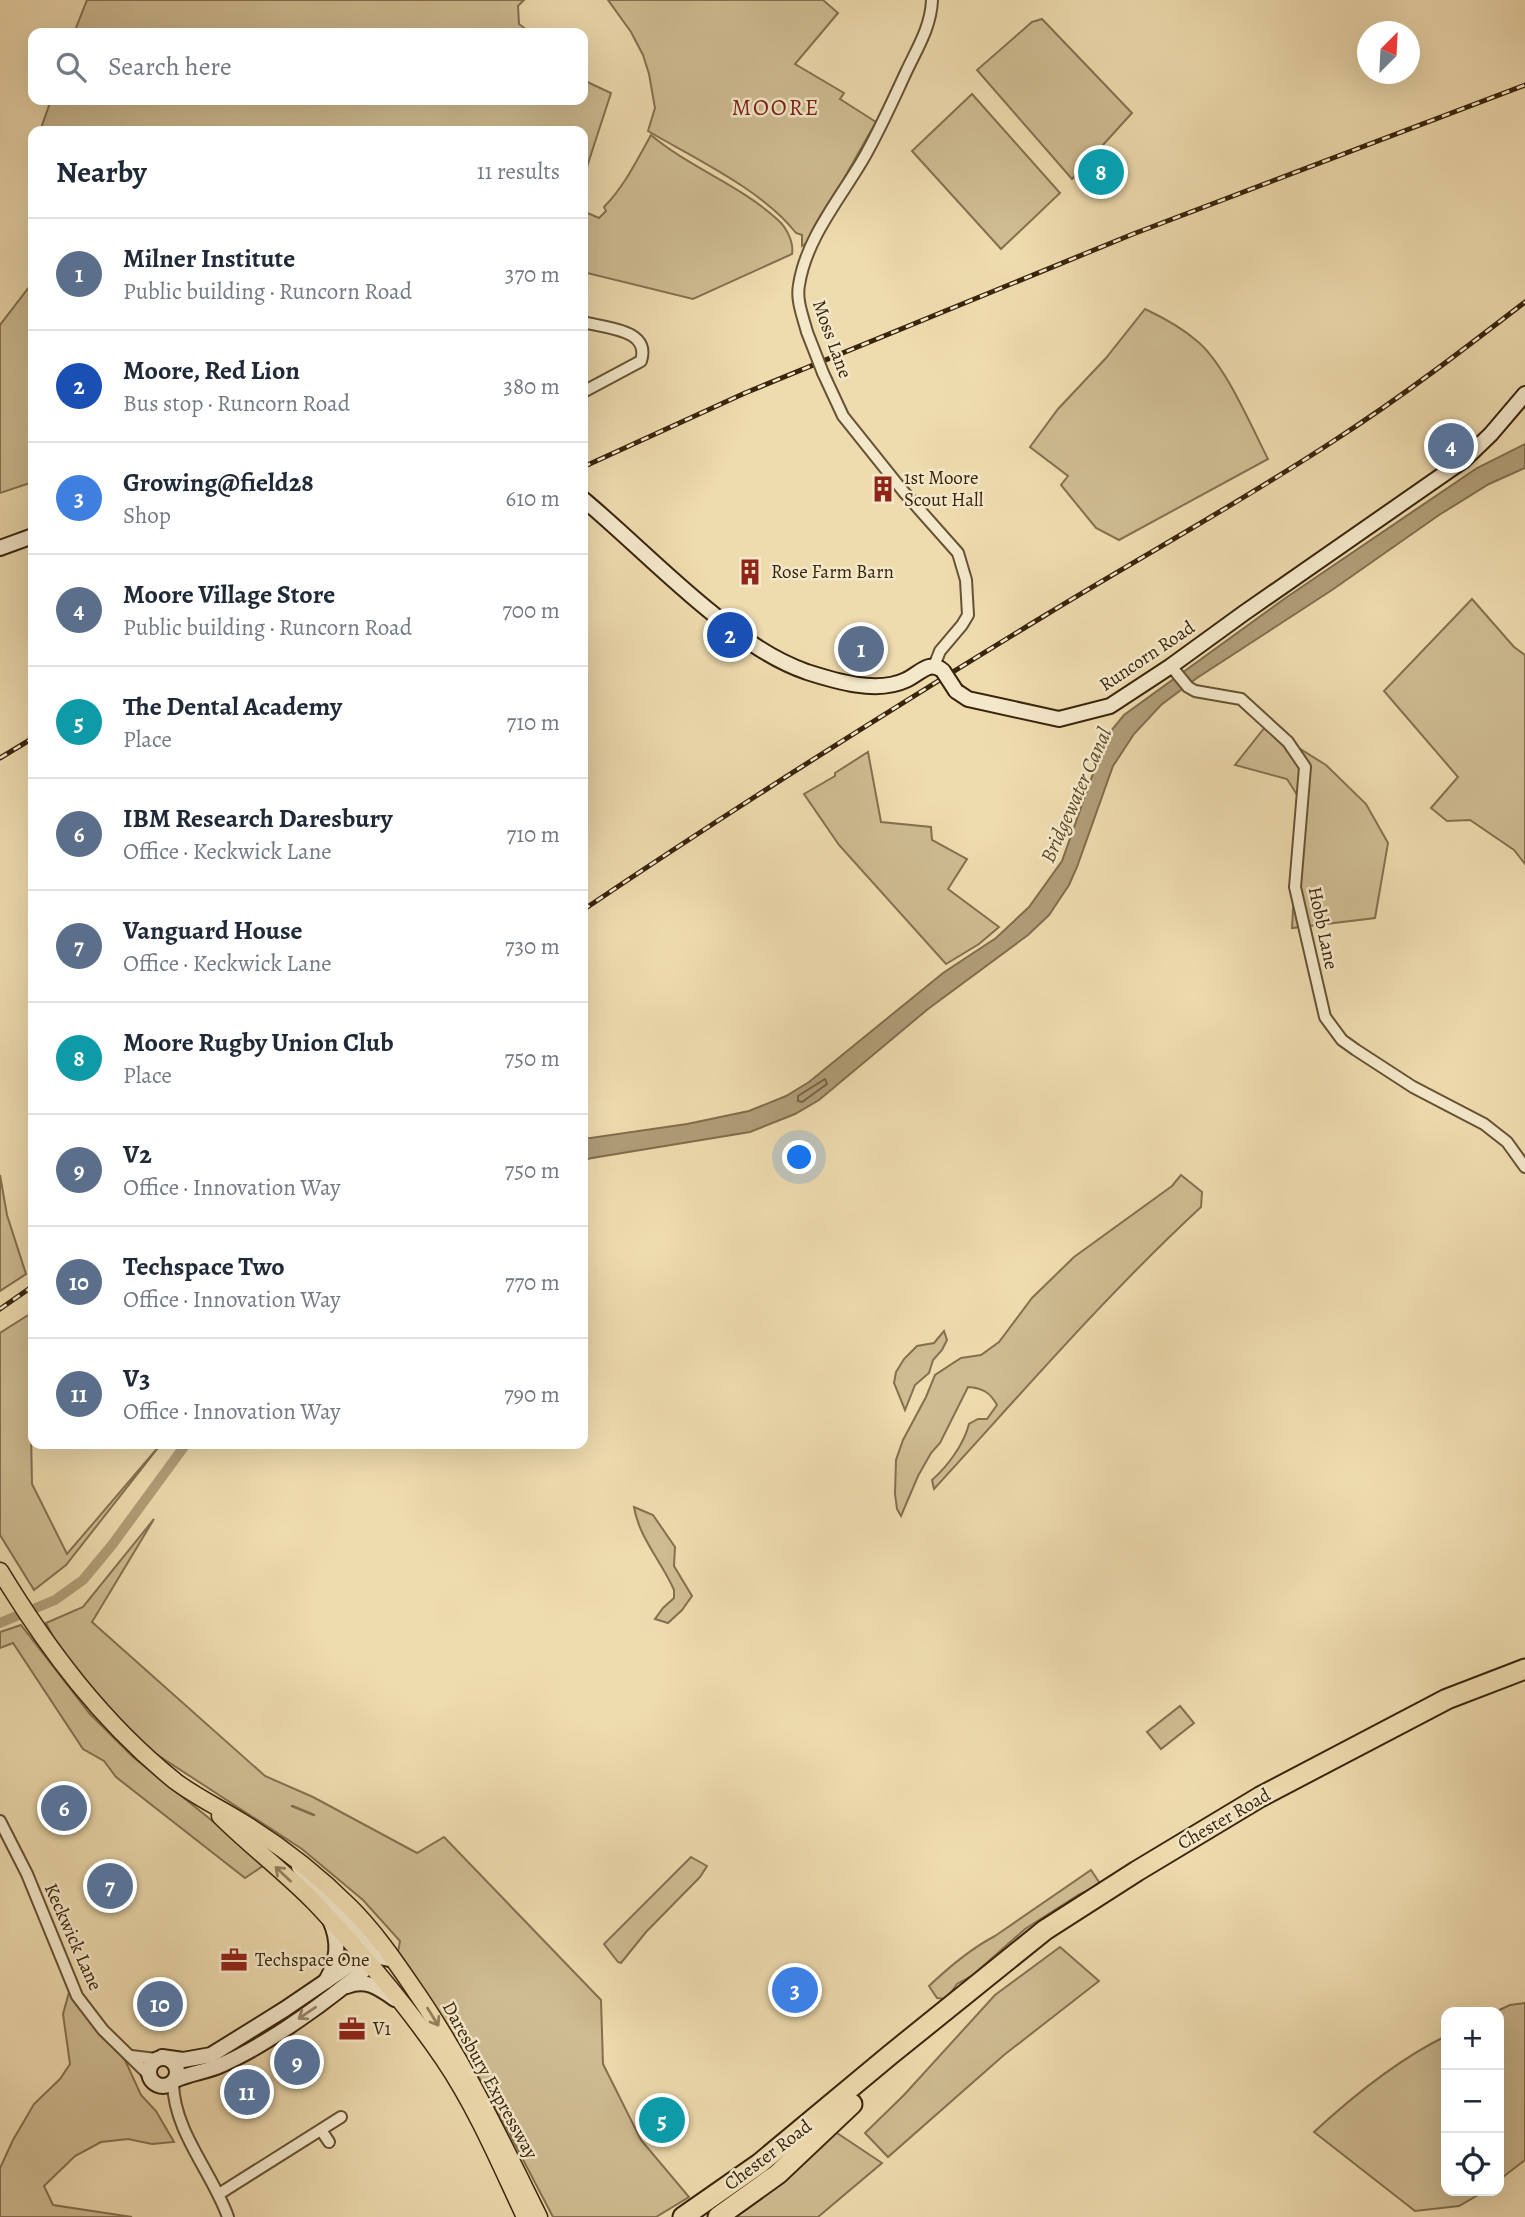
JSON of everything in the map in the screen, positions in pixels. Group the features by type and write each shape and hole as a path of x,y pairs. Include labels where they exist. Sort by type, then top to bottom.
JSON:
{"highway":[{"name":"Chester Road","path":"683,2217 759,2164 1045,1930 1260,1797 1447,1699 1525,1669"},
{"name":"Chester Road","path":"718,2217 778,2174 897,2061 947,2009"}],"main road":[{"name":"Daresbury Expressway","path":"0,1571 36,1628 76,1682 116,1728 176,1781 209,1804 242,1822 313,1872 370,1927 428,2008 463,2066 539,2217"},
{"name":"Daresbury Expressway","path":"209,1804 368,1958 444,2061 461,2089 525,2217"}],"street":[{"name":"Moss Lane","path":"932,0 932,12 926,33 863,159 808,251 798,286 807,332 843,416 958,553 966,580 968,615 940,651 939,668"},
{"path":"588,323 629,334 637,338 643,346 641,361 588,389"},
{"name":"Runcorn Road","path":"939,668 956,691 968,699 1059,719 1110,706 1173,668 1244,612 1464,460 1491,434 1525,394"},
{"path":"588,509 750,643 786,664 832,680 874,686 904,681 927,667 939,668"},
{"path":"0,548 28,538"},
{"name":"Hobb Lane","path":"1173,668 1188,687 1202,694 1241,699 1288,742 1305,767 1295,887 1325,1017 1342,1040 1356,1050 1413,1087 1484,1124 1507,1142 1525,1167"},
{"name":"Keckwick Lane","path":"0,1821 27,1874 77,1996 103,2030 148,2074"},
{"path":"228,2217 219,2194 176,2112 170,2083 176,2067 171,2060 159,2058 150,2065 148,2074 153,2083 170,2083 188,2074 221,2065 272,2036 363,1971 369,1948 365,1941 286,1852"},
{"path":"326,1982 337,1952 335,1933 330,1920"},
{"path":"131,2056 184,2060 211,2055 368,1958 394,1961"},
{"path":"341,1989 353,1984 369,1983 399,2001"},
{"path":"219,2194 341,2118"},
{"path":"321,2130 329,2142"}],"shaded area":[{"path":"87,0 524,0 518,6 519,24 524,28 76,28"},
{"path":"608,0 823,0 838,13 795,64 844,93 840,99 876,122 808,242 802,246 802,235 796,233 766,203 747,189 648,131 655,108 649,74 631,32"},
{"path":"1042,19 1132,113 1072,179 977,70 1032,22"},
{"path":"588,82 611,93 588,164 588,126 42,126 49,105 588,105"},
{"path":"972,94 1060,193 1001,249 912,151"},
{"path":"651,135 748,197 778,220 789,236 792,254 693,299 588,273 588,213 599,218 606,211 604,207"},
{"path":"28,289 28,484 0,493 0,325"},
{"path":"1145,309 1197,341 1218,364 1268,459 1119,540 1096,528 1061,485 1068,476 1030,447 1058,409 1106,358"},
{"path":"1472,599 1514,647 1525,655 1525,864 1514,850 1470,820 1447,821 1431,808 1458,777 1384,691"},
{"path":"1265,727 1326,765 1366,804 1388,843 1375,918 1292,928 1299,798 1287,779 1235,765"},
{"path":"868,752 881,822 931,827 932,840 967,859 948,889 999,927 979,944 946,964 839,845 804,794"},
{"path":"0,1175 7,1215 26,1274 0,1291"},
{"path":"1181,1175 1202,1192 1201,1207 1098,1310 934,1489 932,1480 955,1454 969,1424 978,1419 987,1419 997,1405 985,1392 968,1387 940,1443 918,1476 901,1516 895,1494 896,1460 935,1375 961,1358 981,1355 999,1342 1032,1298 1074,1257 1172,1186"},
{"path":"28,1315 28,1449 31,1449 32,1484 67,1554 157,1449 66,1565 34,1590 0,1535 0,1333"},
{"path":"944,1331 947,1340 933,1360 929,1373 915,1385 905,1410 894,1383 896,1372 917,1346 934,1343"},
{"path":"634,1507 653,1515 675,1547 674,1566 692,1596 668,1623 655,1619 674,1598 674,1590 646,1540"},
{"path":"154,1519 92,1622 265,1776 313,1797 417,1853 444,1837 601,2000 603,2064 641,2140 689,2197 656,2217 553,2217 485,2087 398,1952 400,1941 363,1900 302,1849 116,1728 76,1682 46,1623 83,1607"},
{"path":"21,1625 90,1714 133,1757 266,1864 245,1878 116,1777 104,1761 83,1749 13,1643 0,1648 0,1632"},
{"path":"1180,1706 1194,1723 1161,1749 1147,1732"},
{"path":"691,1857 707,1866 700,1877 646,1932 621,1963 618,1962 604,1944"},
{"path":"1091,1870 1101,1885 1080,1894 1025,1929 973,1975 957,1984 946,1999 937,1998 929,1986 952,1965"},
{"path":"1060,1947 1099,1981 1004,2055 888,2157 865,2133 904,2095 995,1995"},
{"path":"71,1985 118,2045 141,2095 156,2111 174,2142 152,2144 128,2139 101,2142 75,2156 44,2186 53,2205 132,2217 0,2217 0,2168 34,2104 60,2079 70,2064 63,2014"},
{"path":"1525,2003 1525,2160 1504,2176 1504,2008"},
{"path":"1441,2038 1441,2196 1476,2196 1459,2206 1415,2211 1314,2132 1377,2079"},
{"path":"834,2131 882,2163 818,2217 731,2217"}],"water":[{"path":"1525,444 1525,468 1489,484 1439,515 1161,705 1134,734 1113,766 1077,867 1069,885 1049,915 1028,935 928,1009 819,1100 795,1114 750,1132 588,1159 588,1138 687,1124 749,1111 786,1096 809,1082 943,973 996,938 1029,907 1062,861 1106,737 1124,715 1284,599 1477,468"}],"waterway":[{"name":"Bridgewater Canal","path":"0,1623 55,1600 83,1580 182,1449"},
{"path":"292,1806 314,1815"}],"railway":[{"path":"588,465 745,393 1133,234 1525,85"},
{"path":"588,907 754,797 927,688 1302,461 1410,389 1525,302"},
{"path":"0,758 28,741"},
{"path":"0,1309 28,1289"}],"place":[{"name":"Moore Rugby Union Club","path":"1101,172"},
{"name":"Moore Village Store","path":"1451,446"},
{"name":"1st Moore Scout Hall","path":"883,489"},
{"name":"Rose Farm Barn","path":"750,572"},
{"name":"Moore, Red Lion","path":"730,635"},
{"name":"Milner Institute","path":"861,649"},
{"name":"IBM Research Daresbury","path":"64,1808"},
{"name":"Vanguard House","path":"110,1886"},
{"name":"Techspace One","path":"234,1960"},
{"name":"Growing@field28","path":"795,1990"},
{"name":"Techspace Two","path":"160,2004"},
{"name":"V1","path":"352,2029"},
{"name":"V2","path":"297,2062"},
{"name":"V3","path":"247,2092"},
{"name":"The Dental Academy","path":"662,2120"}],"district":[{"name":"MOORE","path":"776,107"}]}
